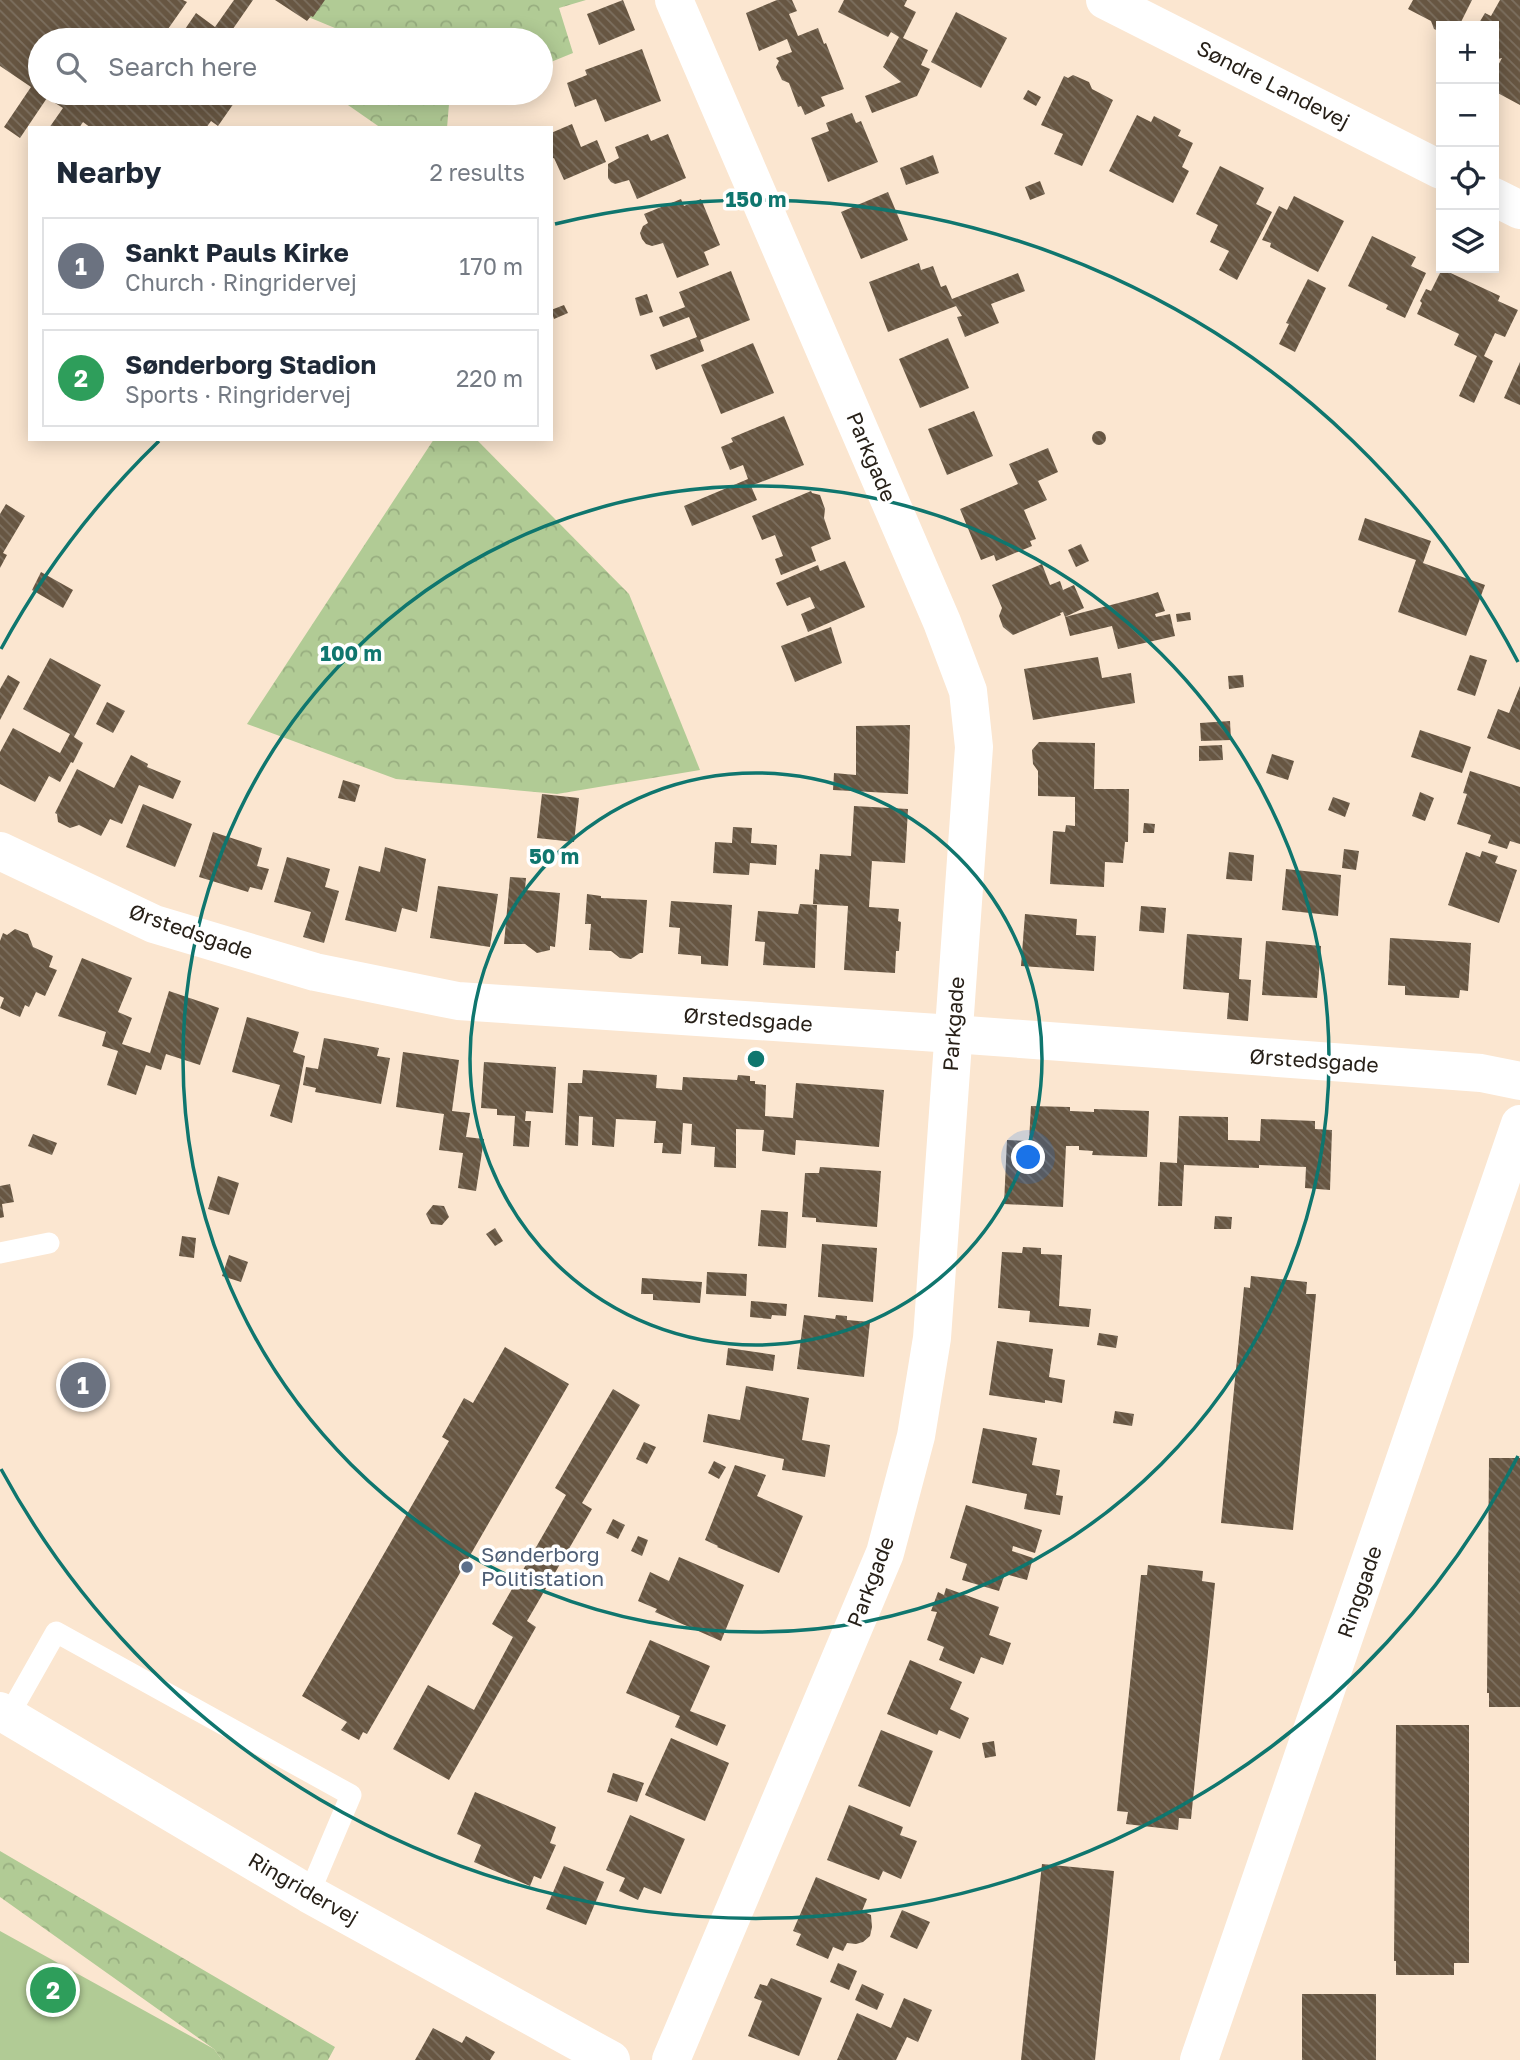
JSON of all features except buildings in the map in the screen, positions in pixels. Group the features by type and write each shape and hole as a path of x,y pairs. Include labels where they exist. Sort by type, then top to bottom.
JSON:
{"street":[{"name":"Parkgade","path":"671,2060 885,1553 916,1437 932,1338 974,747 968,691 937,609 674,0"},
{"name":"Søndre Landevej","path":"1105,0 1436,167"},
{"path":"1499,200 1520,210"},
{"name":"Ørstedsgade","path":"0,851 154,924 315,972 458,1001 1481,1073 1520,1081"},
{"name":"Ringgade","path":"1199,2060 1520,1124"},
{"name":"Ringridervej","path":"3,1719 309,1894 611,2060"}],"lane":[{"path":"0,1253 49,1243"},
{"path":"3,1719 55,1632 351,1796 309,1894"}],"green space":[{"path":"310,0 586,0 559,8 573,53 553,61 553,28 335,28 301,14"},
{"path":"348,105 449,105 447,126 378,126"},
{"path":"433,441 478,441 629,594 700,770 557,794 396,779 247,724"},
{"path":"0,1851 335,2047 328,2060 222,2060 214,2049 0,1897"},
{"path":"0,1931 214,2049 222,2060 0,2060"}],"place":[{"name":"Sankt Pauls Kirke","path":"83,1385"},
{"name":"Sønderborg Politistation","path":"467,1567"},
{"name":"Sønderborg Stadion","path":"53,1990"}]}
